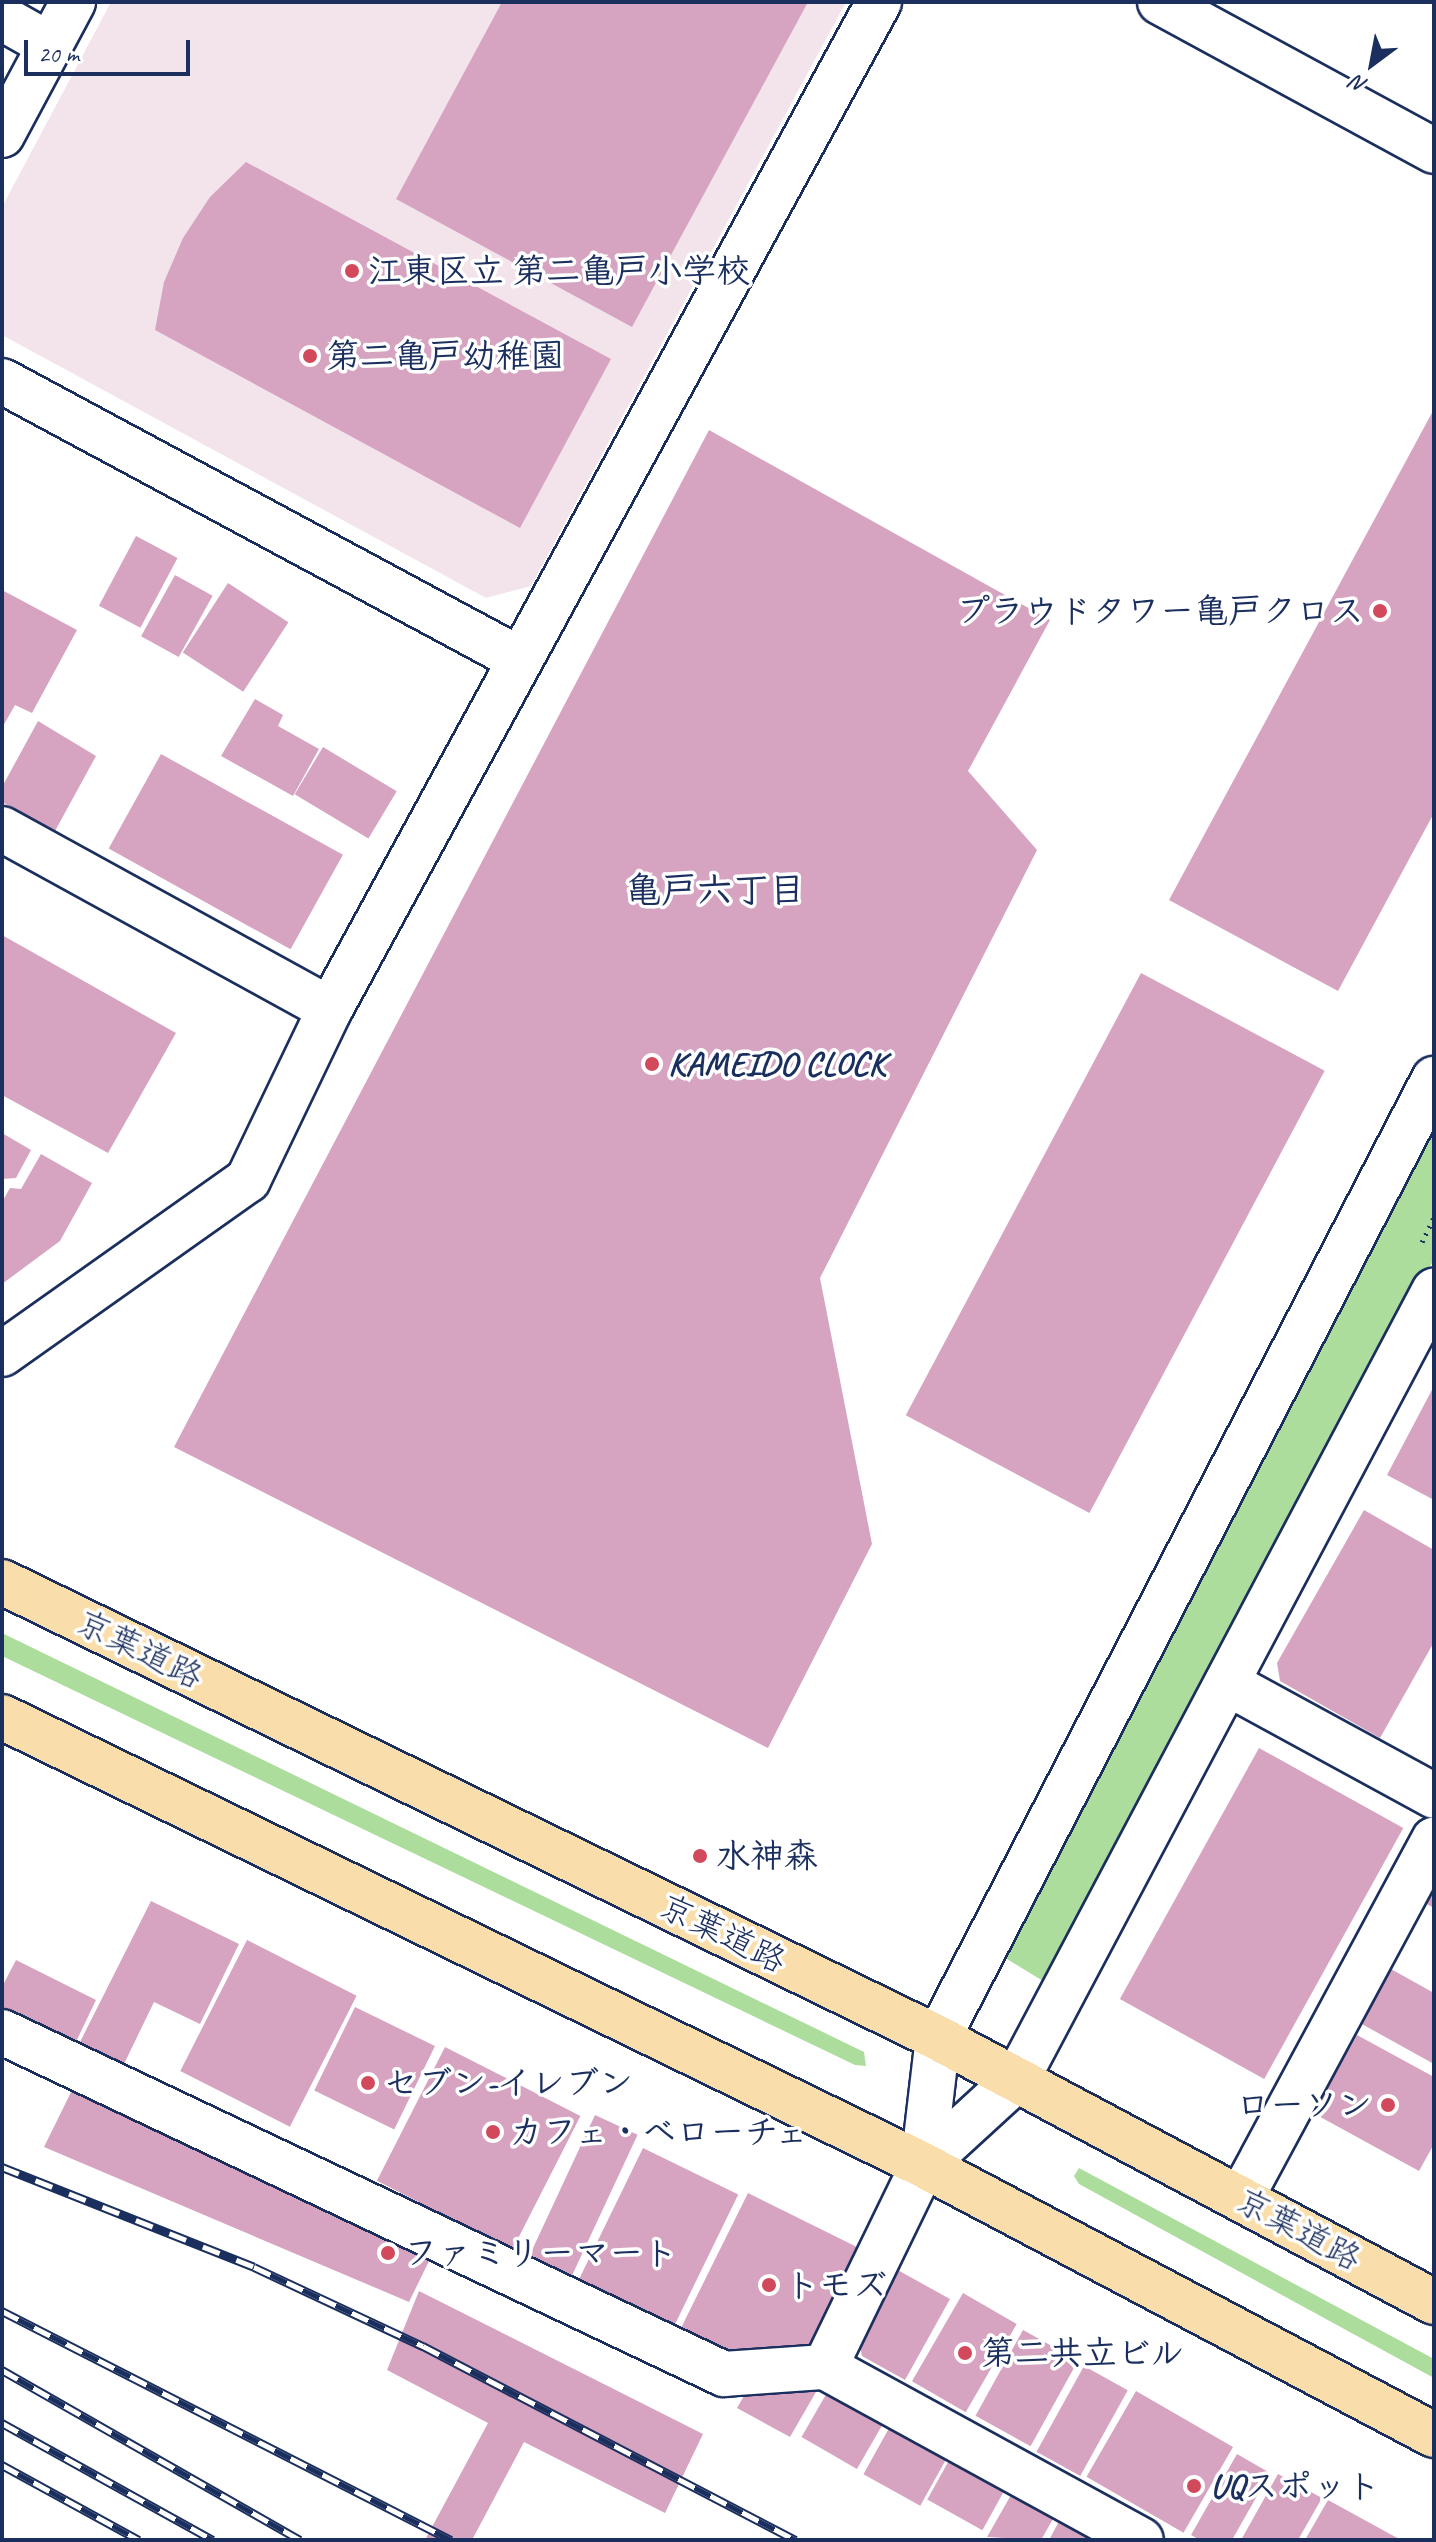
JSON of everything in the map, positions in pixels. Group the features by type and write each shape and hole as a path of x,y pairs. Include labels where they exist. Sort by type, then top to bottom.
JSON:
{"highway":[{"name":"京葉道路","path":"2,1582 938,2038 1434,2302"},
{"path":"2,1717 923,2165 1434,2435"}],"street":[{"path":"2,135 73,2"},
{"path":"2,1354 248,1180 330,1009 879,2"},
{"path":"1160,2 1434,151"},
{"path":"2,18 50,45"},
{"path":"2,381 519,659"},
{"path":"2,829 330,1009"},
{"path":"825,2367 923,2165 938,2038 1434,1079"},
{"path":"923,2165 1017,2079 1434,1291"},
{"path":"1227,1683 1434,1796"},
{"path":"1241,2198 1434,1840"},
{"path":"2,2032 724,2374 825,2367 1141,2540"}],"shaded area":[{"name":"江東区立 第二亀戸小学校","path":"111,2 846,2 531,586 486,598 2,335 2,207"}],"green space":[{"path":"1434,1119 1434,1259 1056,1989 1002,1956"},
{"path":"2,1633 864,2052 866,2066 855,2065 2,1656"},
{"path":"1079,2168 1434,2359 1434,2378 1079,2184 1074,2176"}],"building":[{"path":"502,2 808,2 632,327 396,199"},
{"path":"246,162 611,359 520,528 155,330 164,282 183,238 210,197"},
{"name":"プラウドタワー亀戸クロス","path":"1434,409 1434,813 1338,991 1169,900"},
{"name":"KAMEIDO CLOCK","path":"709,430 1050,620 968,771 1037,850 820,1278 872,1544 768,1748 174,1447"},
{"path":"136,536 177,558 140,628 99,606"},
{"path":"175,575 213,596 179,657 141,636"},
{"path":"228,583 288,622 243,692 183,653"},
{"path":"2,590 77,630 32,713 15,705 2,728"},
{"path":"255,699 283,715 278,726 319,749 293,796 221,756"},
{"path":"38,721 96,756 55,831 2,802 2,787"},
{"path":"323,747 397,791 368,838 295,794"},
{"path":"161,754 343,855 291,949 109,848"},
{"path":"2,935 176,1033 108,1153 2,1095"},
{"path":"1141,973 1325,1071 1089,1513 906,1415"},
{"path":"2,1133 31,1150 16,1178 2,1179"},
{"path":"41,1154 92,1183 60,1241 2,1284 2,1202 10,1188 21,1189"},
{"path":"1434,1386 1434,1500 1387,1475"},
{"path":"1364,1510 1434,1550 1434,1642 1380,1738 1280,1681 1277,1663"},
{"path":"1259,1748 1403,1828 1264,2079 1120,1999"},
{"path":"1434,1882 1434,1908 1421,1901"},
{"path":"151,1901 239,1944 200,2024 154,2002 124,2064 80,2042"},
{"path":"247,1940 357,1996 290,2127 180,2071"},
{"path":"16,1960 96,2000 74,2046 2,2010 2,1987"},
{"path":"1391,1969 1434,1993 1434,2064 1360,2023"},
{"path":"355,2007 435,2046 394,2130 314,2091"},
{"path":"1357,2035 1434,2077 1434,2144 1419,2171 1313,2113"},
{"path":"445,2047 580,2116 512,2250 377,2181"},
{"path":"75,2084 434,2251 409,2302 44,2147"},
{"path":"595,2115 638,2135 571,2278 528,2258"},
{"path":"643,2148 738,2194 673,2328 578,2282"},
{"path":"748,2193 859,2248 805,2356 733,2360 678,2334"},
{"path":"894,2268 950,2299 905,2380 862,2356 858,2337"},
{"path":"419,2291 703,2434 665,2513 524,2442 472,2540 425,2540 488,2423 387,2370"},
{"name":"第二共立ビル","path":"963,2293 1017,2324 966,2412 912,2381"},
{"path":"1023,2330 1078,2361 1031,2446 975,2416"},
{"path":"1084,2366 1128,2390 1080,2476 1036,2452"},
{"path":"748,2389 816,2392 790,2437 737,2408"},
{"path":"828,2391 883,2423 857,2469 802,2437"},
{"path":"1136,2391 1233,2447 1183,2533 1086,2477"},
{"path":"893,2421 950,2453 920,2506 863,2474"},
{"path":"1237,2454 1270,2473 1232,2540 1200,2540 1191,2535"},
{"path":"952,2455 1007,2486 982,2530 927,2500"},
{"path":"1278,2474 1322,2498 1298,2540 1241,2540"},
{"path":"1015,2488 1057,2512 1041,2540 987,2537"},
{"path":"1328,2500 1401,2540 1305,2540"},
{"path":"1063,2514 1109,2540 1049,2540"}],"railway":[{"path":"2,2167 254,2267 423,2346 796,2540"},
{"path":"2,2311 451,2540"},
{"path":"2,2370 300,2540"},
{"path":"2,2423 213,2540"},
{"path":"2,2465 139,2540"}],"place":[{"name":"江東区立 第二亀戸小学校","path":"352,271"},
{"name":"第二亀戸幼稚園","path":"310,356"},
{"name":"プラウドタワー亀戸クロス","path":"1380,611"},
{"name":"KAMEIDO CLOCK","path":"652,1064"},
{"name":"水神森","path":"700,1856"},
{"name":"セブン-イレブン","path":"368,2083"},
{"name":"ローソン","path":"1388,2105"},
{"name":"カフェ・ベローチェ","path":"493,2132"},
{"name":"ファミリーマート","path":"388,2253"},
{"name":"トモズ","path":"769,2285"},
{"name":"第二共立ビル","path":"965,2353"},
{"name":"UQスポット","path":"1194,2486"}],"district":[{"name":"亀戸六丁目","path":"715,891"}]}
